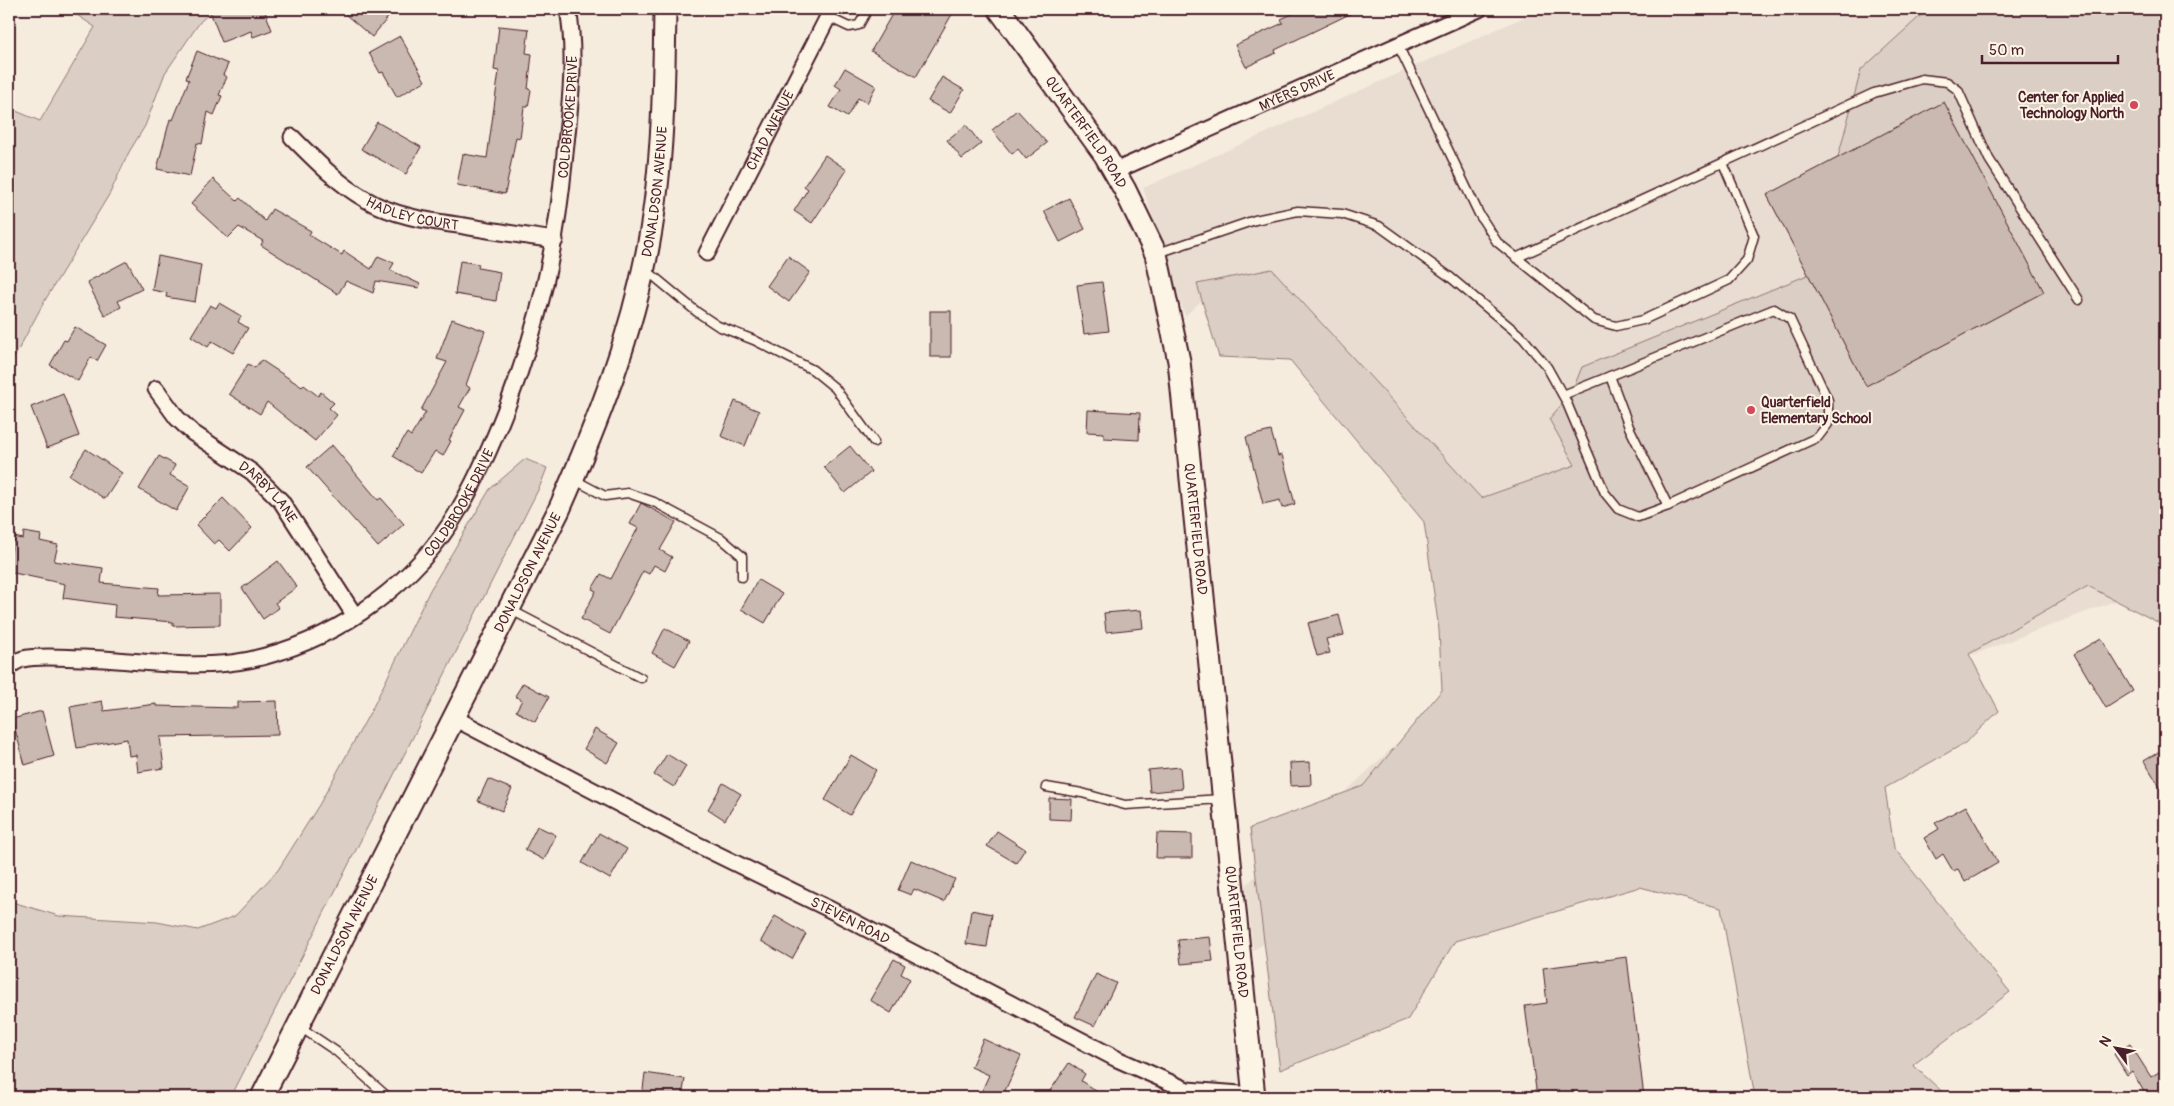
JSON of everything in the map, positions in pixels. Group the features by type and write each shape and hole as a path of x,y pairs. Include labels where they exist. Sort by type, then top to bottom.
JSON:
{"main road":[{"name":"DONALDSON AVENUE","path":"262,1097 509,609 573,479 599,418 627,335 643,268 657,185 664,94 665,9"},
{"name":"QUARTERFIELD ROAD","path":"999,9 1115,170 1156,254 1179,361 1254,1096"}],"street":[{"name":"COLDBROOKE DRIVE","path":"9,666 23,659 58,657 180,665 217,664 248,660 284,650 322,636 386,594 420,561 449,526 466,496 498,430 518,377 543,298 555,240 568,124 572,56 568,9"},
{"name":"MYERS DRIVE","path":"1115,170 1479,9"},
{"name":"CHAD AVENUE","path":"706,253 830,13"},
{"name":"HADLEY COURT","path":"292,137 316,162 346,187 367,200 390,210 428,220 555,240"},
{"name":"DARBY LANE","path":"156,389 176,418 193,433 236,460 268,486 281,501 355,616"},
{"name":"STEVEN ROAD","path":"454,718 696,844 827,908 1117,1059 1187,1090 1254,1096"}],"lane":[{"path":"830,13 848,27 858,25 868,9"},
{"path":"1398,45 1479,214 1497,242 1594,320 1616,326 1652,316 1729,280 1747,260 1754,236 1723,163"},
{"path":"1516,258 1874,93 1922,79 1946,82 1958,90 1990,159 2079,300"},
{"path":"1156,254 1255,220 1298,212 1342,214 1379,226 1450,277 1523,338 1547,367 1563,395 1605,493 1618,509 1638,517 1668,506 1818,437 1828,424 1828,400 1790,319 1774,309 1563,395"},
{"path":"643,268 697,312 718,326 754,340 813,370 835,388 874,442"},
{"path":"1610,376 1629,427 1668,506"},
{"path":"573,479 605,496 628,493 654,502 721,538 742,556 742,577"},
{"path":"509,609 641,678"},
{"path":"1046,787 1082,793 1125,805 1224,799"},
{"path":"298,1026 337,1052 388,1097"}],"shaded area":[{"path":"68,9 214,9 200,22 165,73 145,126 129,152 110,193 44,302 9,367 9,120 16,111 40,121 95,27"},
{"name":"Quarterfield Elementary School","path":"1542,9 2165,9 2165,504 2136,593 1975,654 1778,678 1623,741 1253,950 1246,885 1468,677 1459,555 1224,280 1185,316 1143,188"},
{"name":"Quarterfield Elementary School","path":"1928,9 2165,9 2165,626 2088,586 1969,654 1999,711 1965,743 1885,788 1894,848 2010,992 1913,1065 1948,1097 1755,1097 1721,908 1640,887 1455,941 1408,1019 1280,1070 1250,828 1363,786 1442,690 1439,630 1424,522 1290,360 1219,357 1197,284 1272,269 1481,498 1575,465 1549,419 1571,394 1582,367 1864,252 1838,157 1861,70"},
{"path":"525,459 547,468 540,486 231,1097 9,1097 9,901 59,916 157,922 198,930 235,916 278,870 319,805 373,707 430,590 490,489"}],"building":[{"path":"209,9 264,9 272,30 253,37 251,31 222,42"},
{"path":"339,9 395,9 372,37"},
{"path":"895,9 955,9 916,77 871,51"},
{"path":"1303,9 1360,9 1275,50 1276,53 1246,67 1235,45 1283,23 1281,19"},
{"path":"499,26 529,29 526,53 532,54 528,89 531,90 528,107 524,107 520,138 516,137 505,194 457,185 463,154 487,158 499,71 494,70"},
{"path":"400,36 425,81 397,97 383,72 380,73 369,53"},
{"path":"197,51 228,64 223,75 227,77 219,95 222,96 214,115 208,112 202,144 197,143 190,176 157,169 170,119 173,120 189,80 186,78"},
{"path":"845,68 876,86 867,103 858,98 847,117 830,107 841,89 835,85"},
{"path":"942,77 964,90 950,113 928,101"},
{"path":"1944,102 2044,292 1866,386 1767,195"},
{"path":"1017,110 1047,143 1026,159 1018,149 1012,154 992,130"},
{"path":"377,122 421,147 406,174 361,149"},
{"path":"966,125 981,144 962,159 947,140"},
{"path":"825,155 847,170 812,223 794,211 808,189 804,186"},
{"path":"213,179 237,201 240,198 265,221 272,209 311,231 309,235 342,255 344,251 371,269 378,256 394,263 390,270 420,284 419,288 376,281 373,293 346,281 338,294 261,245 263,241 239,227 228,238 191,204"},
{"path":"1069,198 1085,229 1060,242 1044,211"},
{"path":"158,256 201,265 195,302 166,297 167,293 152,290"},
{"path":"788,256 810,272 789,302 767,286"},
{"path":"127,261 142,289 118,301 121,307 105,316 87,282"},
{"path":"460,261 479,264 478,268 500,272 496,301 455,294"},
{"path":"1102,282 1109,331 1084,334 1077,285"},
{"path":"219,303 241,316 238,322 248,328 233,353 212,341 208,347 191,336 210,305 216,308"},
{"path":"930,311 951,311 951,357 930,357"},
{"path":"452,319 485,331 466,385 470,388 459,407 465,410 443,456 435,451 421,473 393,456 407,433 411,436 426,412 421,410 447,362 437,359"},
{"path":"75,327 106,345 97,361 91,357 78,381 50,365 64,340 67,341"},
{"path":"261,360 302,387 304,385 318,396 321,392 334,403 329,408 337,415 315,441 267,402 260,414 229,394 248,364 255,368"},
{"path":"63,394 79,436 47,448 31,407"},
{"path":"735,401 759,411 745,446 721,436"},
{"path":"1088,410 1140,413 1139,440 1104,438 1104,433 1087,432"},
{"path":"1271,431 1278,456 1282,455 1295,504 1282,508 1280,500 1263,504 1246,437"},
{"path":"332,445 378,500 381,498 404,524 378,547 307,467"},
{"path":"850,446 871,472 845,493 824,467"},
{"path":"86,449 122,473 105,499 69,475"},
{"path":"159,456 175,465 170,475 190,486 176,511 139,489"},
{"path":"223,498 252,528 230,551 219,540 214,544 196,525"},
{"path":"641,503 676,522 660,550 672,557 665,571 654,565 649,574 643,571 610,634 581,619 596,591 592,589 601,574 611,579 638,528 630,524"},
{"path":"24,532 41,535 40,541 58,545 54,561 103,568 101,583 159,588 158,595 220,594 220,625 173,626 173,622 114,617 115,605 63,598 65,584 9,572 9,561 14,537 23,539"},
{"path":"278,561 297,587 275,603 279,608 263,619 242,588"},
{"path":"758,580 782,594 765,623 741,609"},
{"path":"1141,610 1143,628 1106,632 1104,613"},
{"path":"1339,615 1344,635 1326,639 1330,653 1317,656 1308,623"},
{"path":"665,628 689,641 675,666 652,653"},
{"path":"2101,638 2133,691 2106,708 2074,654"},
{"path":"523,683 549,697 535,722 516,711 522,700 515,696"},
{"path":"102,701 104,711 156,704 156,706 238,708 238,702 277,701 278,735 160,737 164,768 138,772 136,755 129,756 127,739 77,748 70,707"},
{"path":"42,711 54,756 25,765 12,719"},
{"path":"595,729 619,743 607,763 584,749"},
{"path":"2165,748 2165,795 2144,761"},
{"path":"667,754 686,766 674,787 654,775"},
{"path":"851,755 876,770 850,815 825,800"},
{"path":"1310,762 1311,785 1291,786 1290,763"},
{"path":"1180,767 1182,789 1150,792 1148,770"},
{"path":"488,779 512,789 502,811 478,801"},
{"path":"723,783 741,794 725,820 708,809"},
{"path":"1049,798 1072,799 1071,820 1049,819"},
{"path":"1966,806 1998,863 1965,882 1958,869 1953,871 1943,854 1936,859 1924,838 1939,829 1935,823"},
{"path":"537,826 556,835 544,860 525,850"},
{"path":"997,831 1025,849 1016,863 987,846"},
{"path":"599,833 627,849 610,879 582,863"},
{"path":"1157,833 1192,834 1192,858 1156,858"},
{"path":"911,860 955,879 944,902 914,889 911,895 898,890"},
{"path":"971,910 992,914 987,947 966,944"},
{"path":"775,916 806,934 792,959 761,941"},
{"path":"1210,937 1213,961 1181,964 1178,940"},
{"path":"1627,957 1644,1097 1537,1097 1525,1006 1547,1003 1543,968"},
{"path":"894,959 905,965 901,974 910,979 891,1013 870,1000"},
{"path":"1096,974 1116,983 1095,1026 1075,1017"},
{"path":"983,1039 1021,1056 1002,1097 979,1097 989,1075 971,1067"},
{"path":"2130,1044 2151,1077 2165,1068 2165,1097 2147,1097 2132,1071 2127,1075 2114,1054"},
{"path":"1069,1063 1085,1074 1081,1081 1105,1097 1060,1097 1050,1091"},
{"path":"645,1073 685,1079 682,1097 642,1097"}],"place":[{"name":"Center for Applied Technology North","path":"2134,105"},
{"name":"Quarterfield Elementary School","path":"1751,410"}]}
